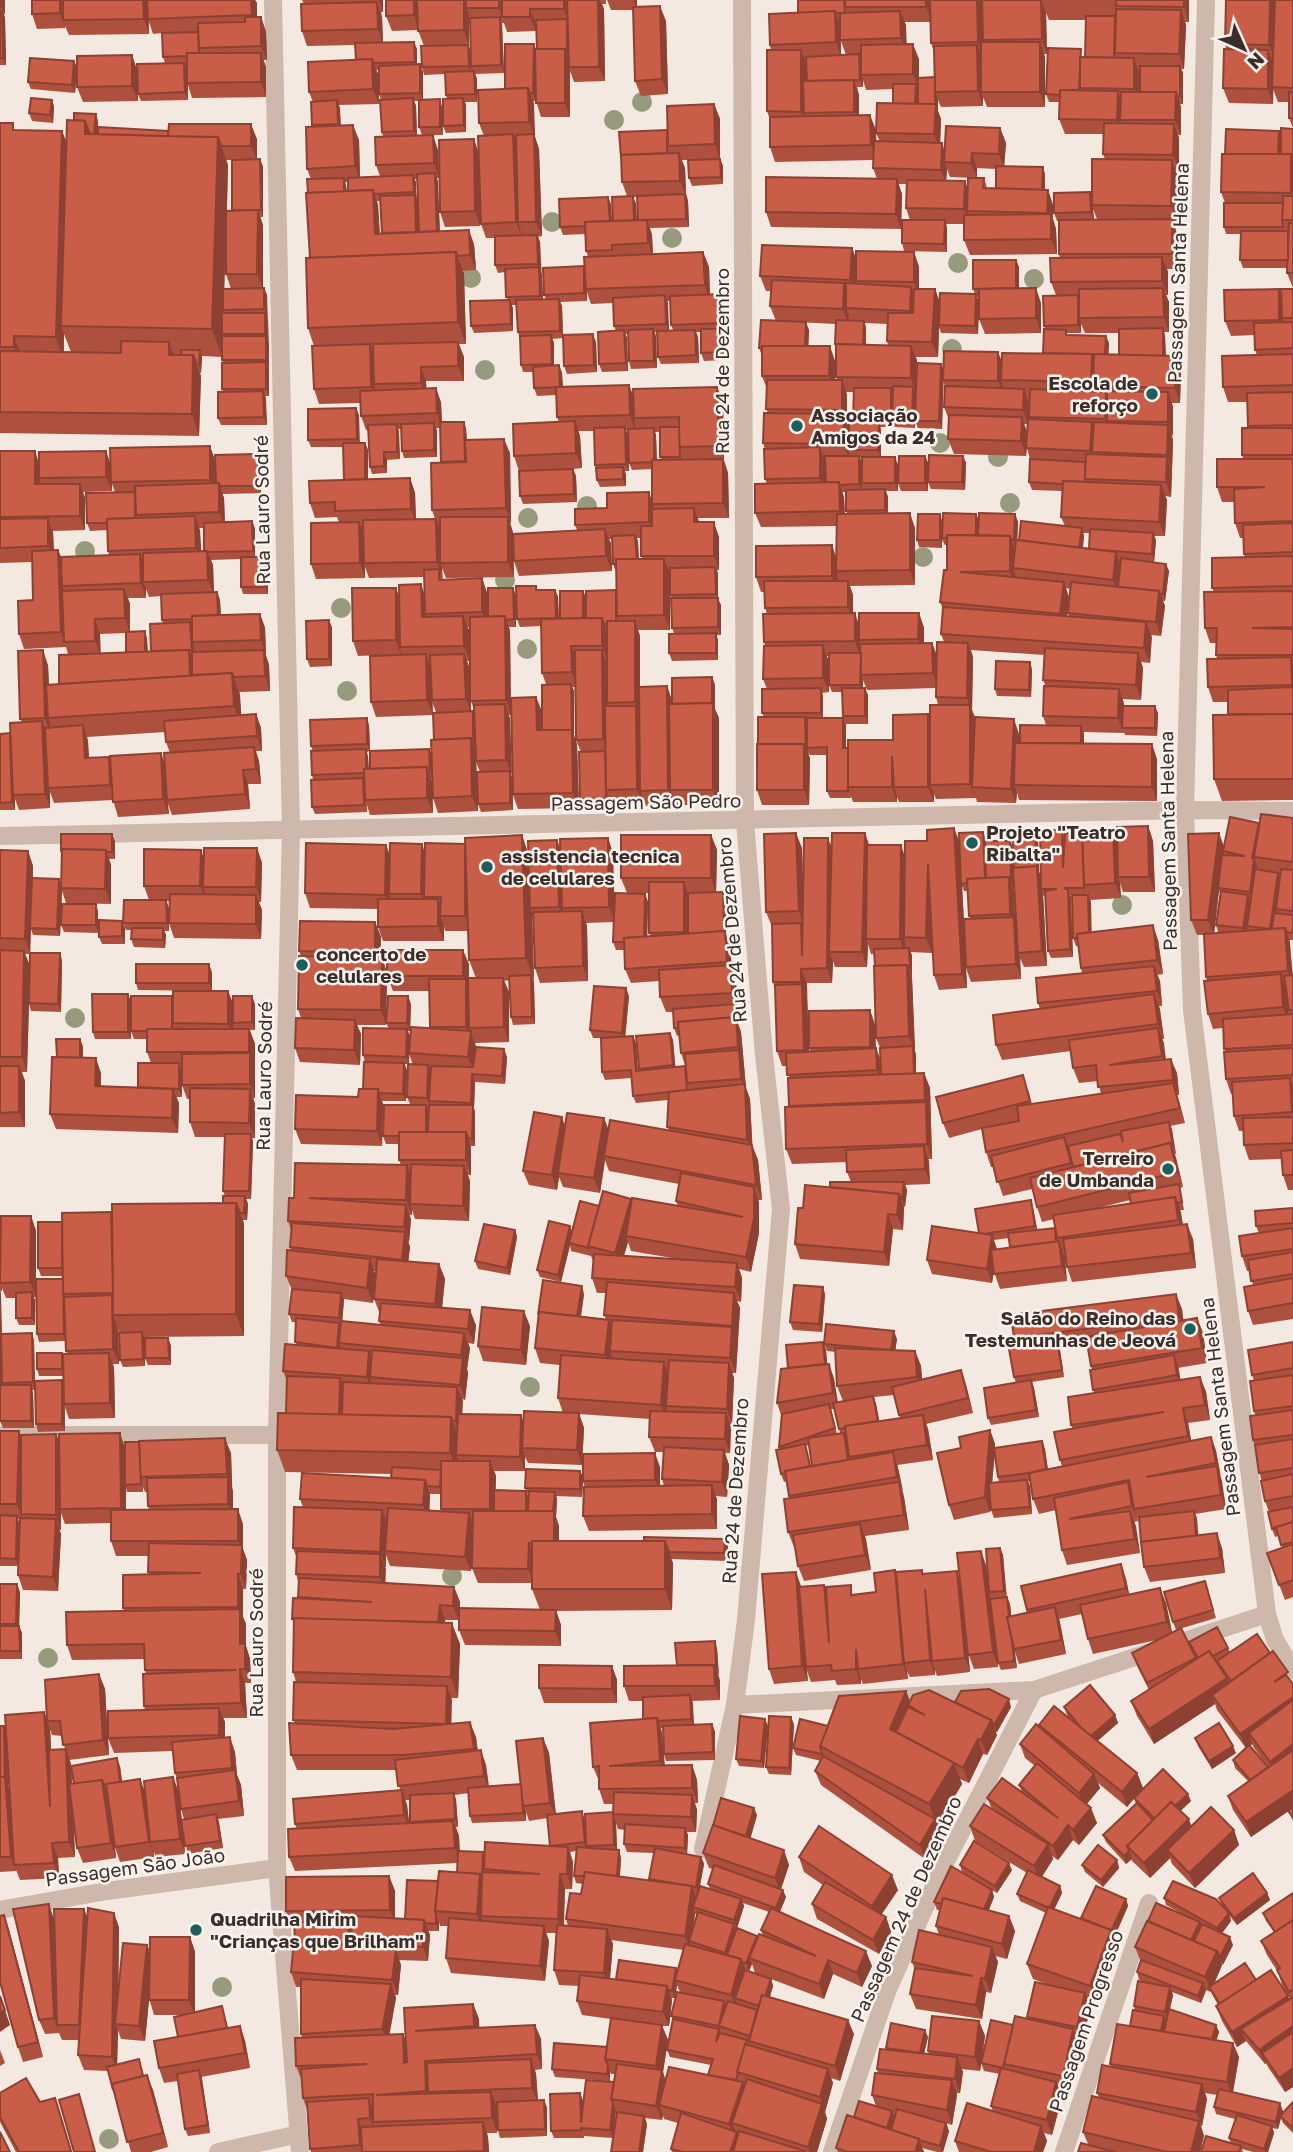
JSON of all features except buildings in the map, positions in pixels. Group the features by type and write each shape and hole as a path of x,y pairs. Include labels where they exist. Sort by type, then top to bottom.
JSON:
{"street":[{"name":"Rua Lauro Sodré","path":"274,0 291,830 277,1434 277,1868 300,2152"},
{"name":"Rua 24 de Dezembro","path":"703,1849 735,1705 746,1620 781,1209 764,1055 745,821 742,0"},
{"name":"Passagem Santa Helena","path":"1206,0 1185,810 1192,1010 1266,1614 1275,1640 1293,1670"},
{"name":"Passagem São Pedro","path":"0,836 1185,810 1293,811"},
{"path":"0,1435 277,1434"},
{"path":"735,1705 1034,1690 1266,1614"},
{"name":"Passagem 24 de Dezembro","path":"832,2152 888,1989 943,1867 1034,1690"},
{"name":"Passagem São João","path":"0,1910 107,1891 277,1868"},
{"name":"Passagem Progresso","path":"1064,2152 1149,1903"},
{"path":"218,2152 299,2134"}],"place":[{"name":"Escola de reforço","path":"1152,394"},
{"name":"Associação Amigos da 24","path":"797,426"},
{"name":"Projeto \"Teatro Ribalta\"","path":"972,843"},
{"name":"assistencia tecnica de celulares","path":"487,867"},
{"name":"concerto de celulares","path":"302,965"},
{"name":"Terreiro de Umbanda","path":"1168,1169"},
{"name":"Salão do Reino das Testemunhas de Jeová","path":"1190,1329"},
{"name":"Quadrilha Mirim \"Crianças que Brilham\"","path":"196,1930"}]}
